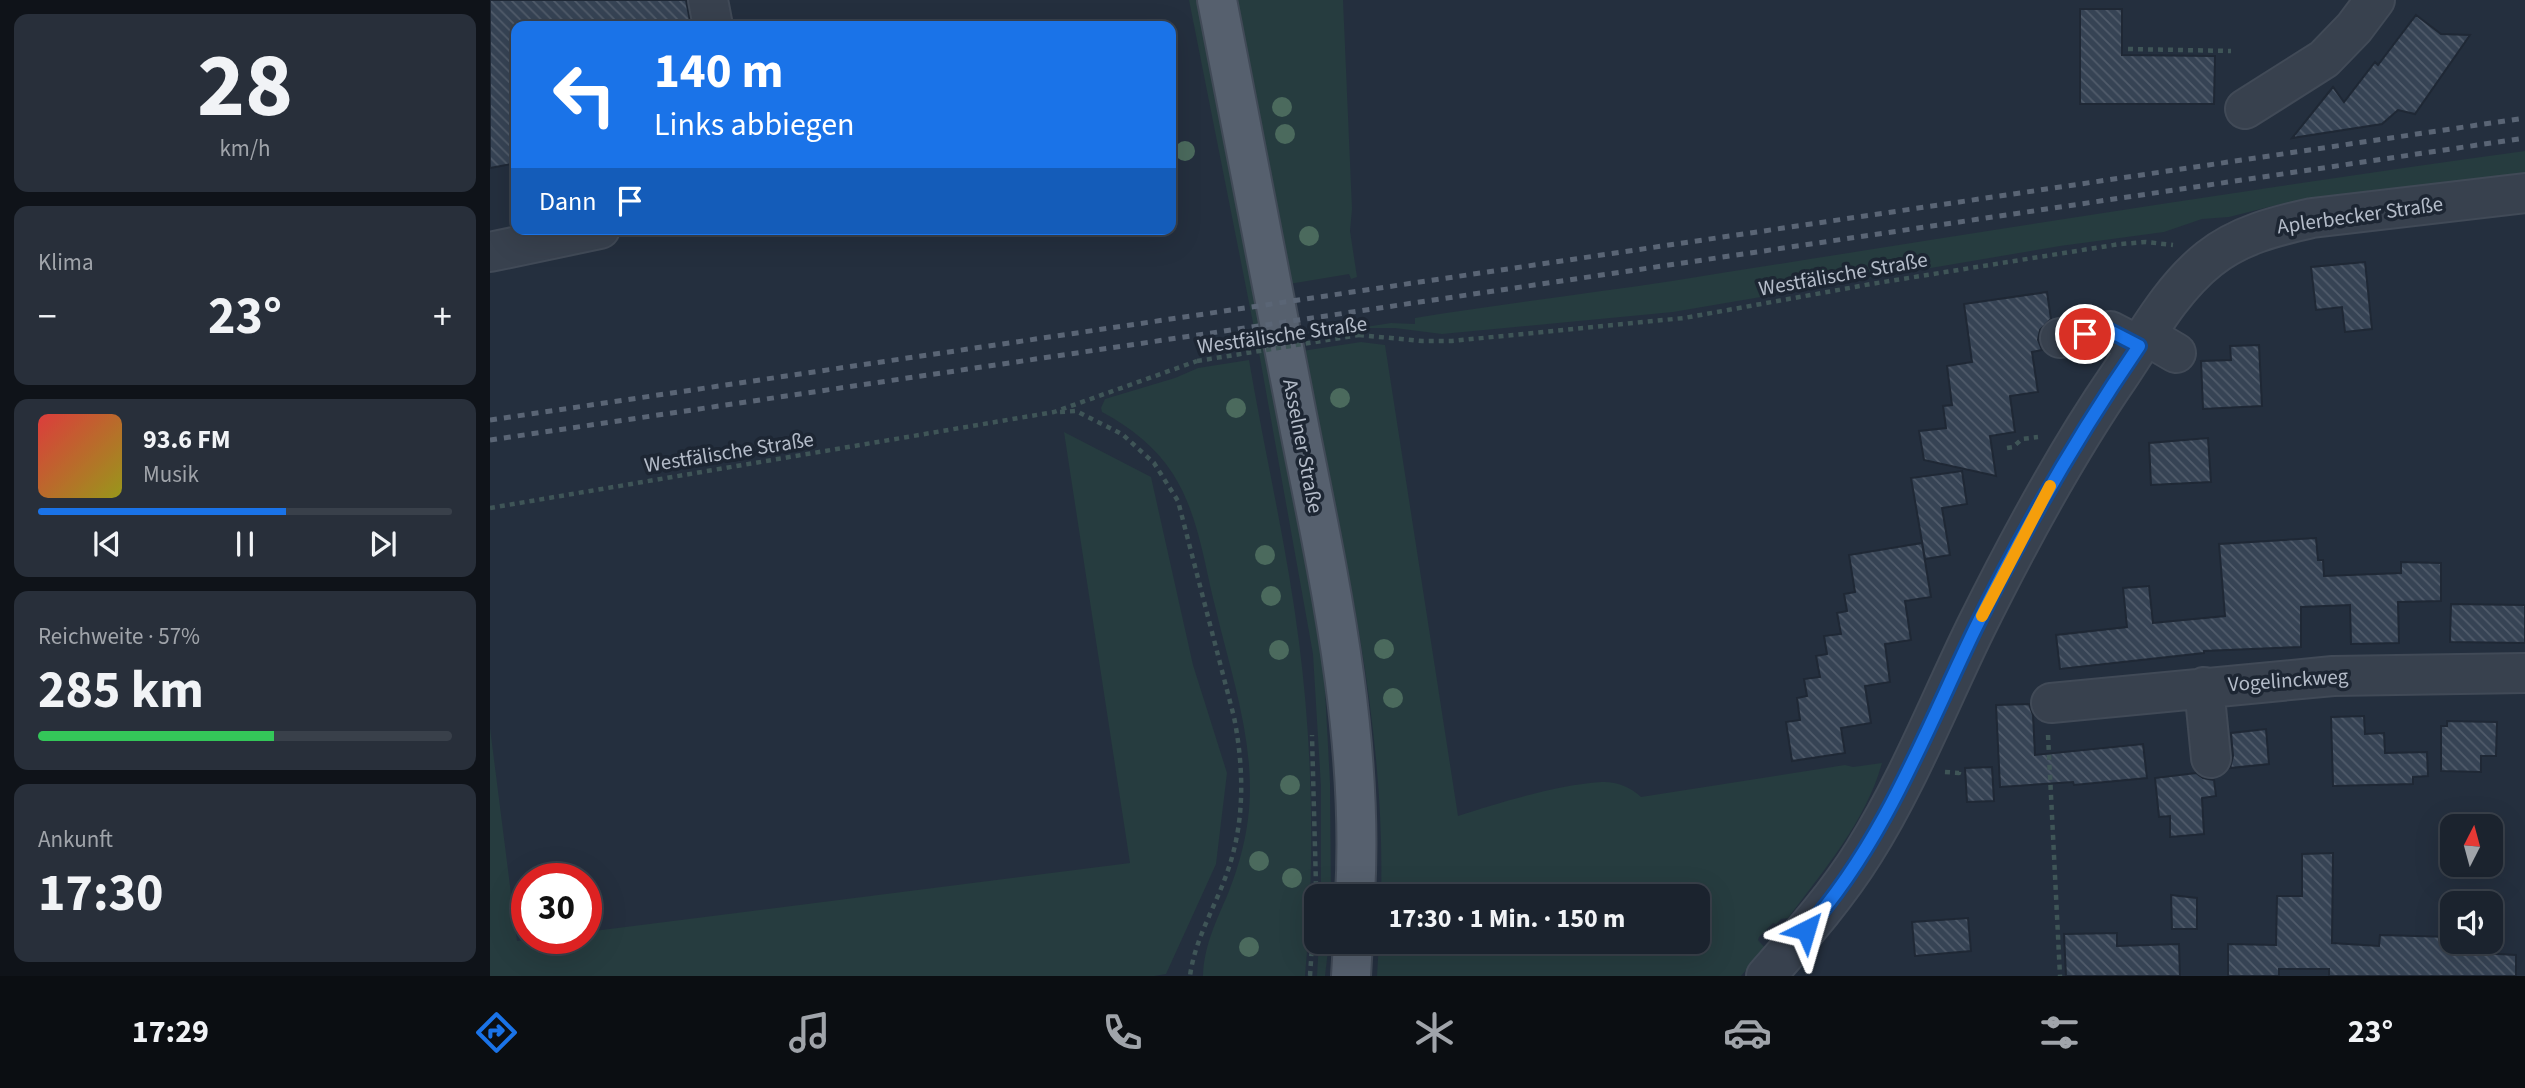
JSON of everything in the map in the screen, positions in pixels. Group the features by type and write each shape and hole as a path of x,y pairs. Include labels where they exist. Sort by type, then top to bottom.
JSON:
{"main road":[{"name":"Asselner Straße","path":"1217,0 1339,640 1356,807 1355,884"},
{"path":"1351,976 1352,954"}],"street":[{"path":"708,0 712,21"},
{"path":"2245,109 2324,58 2375,0"},
{"name":"Aplerbecker Straße","path":"1766,976 1819,916 1866,849 1901,784 2020,540 2078,437 2154,345 2178,291 2211,257 2242,239 2282,224 2312,218 2525,193"},
{"path":"490,252 571,235"},
{"path":"2060,338 2110,331 2154,345"},
{"name":"Vogelinckweg","path":"2051,703 2333,676 2525,673"},
{"path":"2204,687 2211,758"}],"path":[{"path":"2128,49 2231,51"},
{"name":"Westfälische Straße","path":"490,508 1054,412 1196,361 1359,335 1452,341 1649,323 2120,244 2146,242 2181,246 2211,257"},
{"path":"1250,344 1253,357"},
{"path":"1054,412 1076,411 1122,434 1154,463 1178,501 1234,717 1241,777 1239,826 1228,871 1208,916 1189,976"},
{"path":"2051,703 2047,703 2060,976"},
{"path":"1311,976 1316,886 1312,733"}],"green space":[{"path":"1189,0 1199,0 1307,556 1324,671 1330,783 1331,884 1321,884 1321,787 1313,654 1260,358"},
{"path":"1234,0 1343,0 1352,209 1350,231 1357,277 1351,279 1349,274 1289,284"},
{"path":"2525,151 2525,175 2281,204 2229,217 2202,219 2164,232 2060,246 1673,312 1442,334 1395,328 1359,328 1391,323 1415,324 1415,318 1447,313"},
{"path":"1361,342 1385,345 1458,816 1529,795 1584,784 1617,784 1641,797 1845,765 1853,767 1882,763 1865,805 1842,845 1788,918 1773,923 1759,937 1758,940 1765,948 1741,976 1377,976 1378,954 1710,954 1710,884 1381,884 1381,827 1368,690 1345,554 1302,351"},
{"path":"1249,360 1288,571 1304,683 1310,767 1310,884 1304,884 1305,976 1203,976 1209,943 1235,873 1247,828 1250,792 1246,740 1236,687 1200,540 1189,506 1173,474 1150,446 1123,424 1102,412 1101,408 1105,399 1175,378 1198,368"},
{"path":"1064,432 1151,477 1193,665 1227,773 1216,864 1166,974 490,976 490,728 511,894 511,954 602,954 602,930 1130,863"},
{"path":"1318,954 1328,954 1325,976 1317,976"}],"building":[{"path":"490,0 686,0 690,21 511,21 511,164 490,168"},
{"path":"2080,9 2122,9 2122,55 2215,56 2214,104 2080,104"},
{"path":"2416,15 2441,34 2470,35 2415,114 2398,110 2382,124 2292,138 2333,87 2344,102 2375,62 2378,65"},
{"path":"2365,262 2372,329 2345,332 2342,307 2316,310 2311,267"},
{"path":"2047,292 2051,319 2040,330 2038,340 2042,350 2032,352 2038,392 2010,396 2015,432 1990,436 1996,476 1924,460 1919,431 1946,428 1943,406 1952,405 1947,366 1972,362 1964,304"},
{"path":"2259,345 2262,406 2203,409 2201,361 2231,360 2230,346"},
{"path":"2208,438 2211,482 2151,485 2149,443"},
{"path":"1962,471 1967,504 1942,508 1950,555 1925,559 1911,478"},
{"path":"2316,538 2318,560 2323,560 2324,576 2401,573 2401,562 2441,563 2441,601 2398,602 2399,643 2351,644 2350,605 2301,607 2301,647 2204,651 2060,669 2056,635 2127,627 2123,588 2149,586 2153,623 2225,616 2219,544"},
{"path":"1922,543 1931,597 1905,601 1911,640 1885,644 1890,682 1865,686 1871,723 1841,728 1845,753 1792,761 1786,722 1800,720 1797,698 1807,696 1804,679 1820,677 1816,656 1827,654 1824,636 1841,634 1837,613 1847,611 1844,594 1855,592 1849,555"},
{"path":"2451,604 2525,605 2525,643 2450,642"},
{"path":"2029,704 2033,715 2035,755 2143,744 2147,778 2074,785 2073,782 2000,787 1996,705"},
{"path":"2364,716 2365,734 2384,733 2385,753 2427,752 2428,776 2413,777 2413,784 2333,786 2331,717"},
{"path":"2447,721 2497,722 2496,756 2481,756 2481,772 2441,771 2441,726 2447,726"},
{"path":"2266,729 2269,764 2230,768 2233,756 2231,733"},
{"path":"1992,767 1994,801 1967,802 1965,768"},
{"path":"2196,773 2203,778 2214,780 2216,796 2202,798 2204,834 2170,837 2170,816 2159,817 2155,778"},
{"path":"2333,853 2332,943 2379,946 2380,935 2440,937 2440,954 2516,955 2516,976 2329,976 2329,969 2279,969 2279,976 2228,976 2228,944 2276,945 2277,896 2302,896 2302,854"},
{"path":"2171,895 2197,898 2197,929 2172,929"},
{"path":"1968,918 1971,951 1915,956 1912,922"},
{"path":"2117,933 2117,946 2179,944 2180,976 2066,976 2064,934"}],"railway":[{"path":"490,420 2525,118"},
{"path":"490,440 2525,138"}],"slow traffic":[{"path":"1982,616 2050,486"}],"route":[{"path":"1806,930 1844,883 1866,849 1901,784 2015,551 2078,437 2139,346 2110,331 2085,334"}]}
